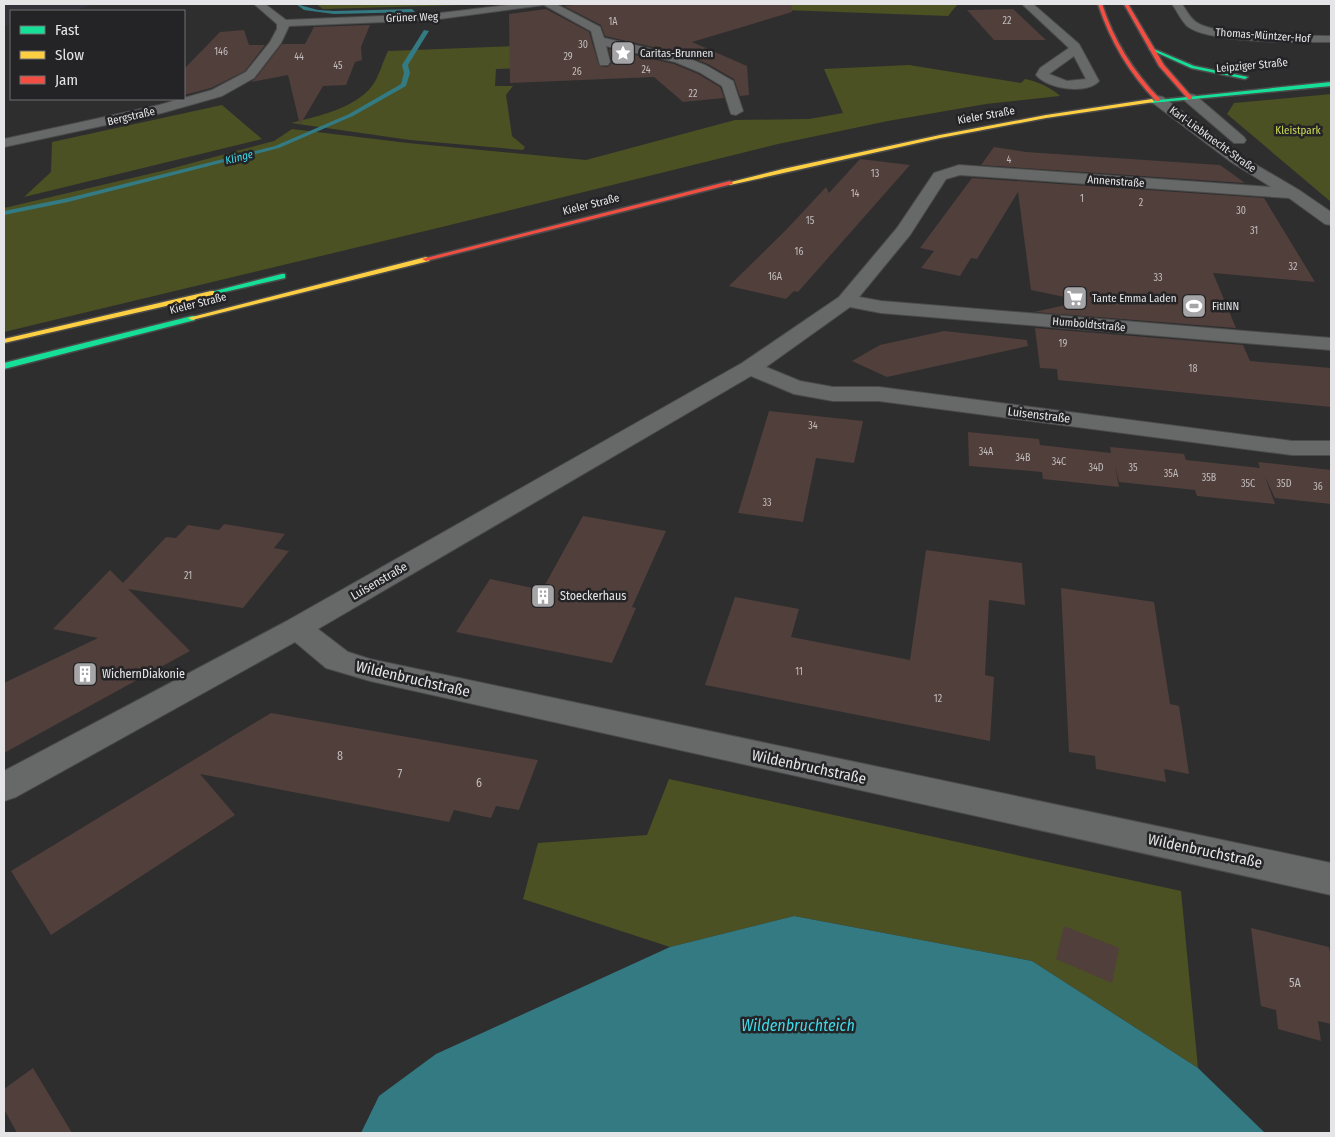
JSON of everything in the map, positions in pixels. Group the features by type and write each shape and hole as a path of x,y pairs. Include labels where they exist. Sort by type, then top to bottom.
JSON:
{"main road":[{"name":"Kieler Straße","path":"1100,4 1114,41 1139,88 1165,89 1190,98"},
{"path":"1126,4 1151,48 1165,89"},
{"name":"Leipziger Straße","path":"1151,48 1193,67 1249,77 1207,81"},
{"path":"1165,89 1191,82"},
{"path":"1165,89 1190,98 1331,84"},
{"name":"Kieler Straße","path":"4,366 626,208 892,145 1089,109 1165,89"},
{"path":"1073,97 1092,94"},
{"name":"Kieler Straße","path":"4,341 297,272"}],"street":[{"path":"259,4 283,23"},
{"name":"Grüner Weg","path":"283,23 440,16 540,4"},
{"path":"549,4 596,29 604,62"},
{"path":"1026,4 1076,49"},
{"name":"Thomas-Müntzer-Hof","path":"1177,4 1192,25 1202,29 1229,34 1331,39"},
{"name":"Bergstraße","path":"4,143 162,109 217,94 250,75 284,29 283,23"},
{"path":"600,41 675,58 703,69 728,84 736,110"},
{"name":"Karl-Liebknecht-Straße","path":"1165,89 1236,159 1293,193 1331,220"},
{"name":"Karl-Liebknecht-Straße","path":"1190,98 1251,150 1293,193"},
{"name":"Annenstraße","path":"940,176 959,170 1293,193"},
{"name":"Luisenstraße","path":"4,787 298,628 750,368 846,301 904,231 940,176"},
{"name":"Humboldtstraße","path":"846,301 881,307 1331,344"},
{"name":"Luisenstraße","path":"750,368 794,387 833,394 878,394 1292,448 1331,448"},
{"name":"Wildenbruchstraße","path":"298,628 337,660 370,670 653,734 1331,879"}],"shaded area":[{"path":"4,4 96,4 77,10 10,10 10,25 4,26"}],"green space":[{"path":"316,4 495,4 323,9"},
{"path":"777,4 957,5 948,16 784,10"},
{"path":"540,45 543,67 496,69 495,86 513,86 506,95 512,136 525,147 523,150 410,140 291,123 313,118 346,106 356,100 372,86 388,51"},
{"path":"909,65 1021,83 1025,79 1044,85 1060,96 986,104 888,121 778,144 4,332 4,208 166,170 274,141 292,129 408,143 586,160 735,120 809,119 843,113 824,69"},
{"name":"Kleistpark","path":"1331,94 1331,202 1227,114 1234,103"},
{"path":"222,105 262,139 24,197 51,172 52,142"},
{"path":"669,779 1181,891 1198,1068 1032,961 794,916 670,947 523,899 538,843 647,835"}],"water":[{"name":"Wildenbruchteich","path":"794,916 1032,961 1198,1068 1265,1133 361,1133 379,1096 436,1054 670,947"}],"building":[{"path":"582,4 791,4 792,12 692,42 747,66 749,95 740,96 734,79 708,64 683,54 605,36 601,25 564,6"},
{"path":"546,9 589,32 599,66 608,67 612,63 609,49 674,64 698,74 720,87 724,98 683,102 654,77 510,83 509,14"},
{"path":"1013,9 1046,40 994,40 967,10"},
{"path":"370,25 361,47 362,60 355,62 346,85 323,86 300,125 288,75 251,82 282,44 305,44 314,27"},
{"path":"244,30 249,45 265,45 245,71 211,88 185,95 185,68 220,32"},
{"path":"994,147 1026,152 1220,165 1245,183 981,165"},
{"path":"860,159 910,165 798,292 794,291 786,299 729,286 786,230 826,187 829,193"},
{"path":"972,178 1264,198 1315,282 1213,273 1236,328 1034,312 1084,301 1031,290 1018,192 977,259 971,258 960,276 921,268 934,251 920,248"},
{"path":"1035,328 1243,345 1250,361 1331,368 1331,407 1058,380 1057,369 1040,368"},
{"path":"944,331 1027,340 1028,346 887,377 852,361 880,345"},
{"path":"769,411 863,421 854,463 816,458 803,522 738,513"},
{"path":"968,432 1039,439 1040,445 1111,453 1110,447 1184,454 1186,460 1260,468 1258,462 1331,470 1331,504 1275,498 1265,477 1275,504 1197,496 1195,490 1119,482 1115,465 1119,487 1043,479 1042,472 969,466"},
{"name":"Stoeckerhaus","path":"583,516 666,531 632,607 636,608 612,663 456,632 490,579 542,590"},
{"path":"224,524 285,534 274,548 289,551 243,608 128,589 190,651 4,753 4,683 98,638 53,629 110,570 123,583 166,537 176,538 188,525 219,530"},
{"path":"926,550 1022,563 1025,605 989,600 985,675 994,677 990,741 705,685 735,597 799,609 791,637 910,660"},
{"path":"1061,588 1154,602 1170,704 1179,706 1189,774 1164,769 1166,782 1096,769 1095,756 1069,752"},
{"path":"271,713 538,760 519,810 496,806 491,818 454,810 449,822 200,774 235,815 51,935 11,871"},
{"path":"1064,926 1119,948 1112,983 1056,959"},
{"path":"1251,928 1329,947 1331,960 1331,1024 1318,1021 1321,1041 1278,1029 1276,1010 1261,1006"},
{"path":"33,1068 72,1133 17,1133 4,1109 4,1089"}],"waterway":[{"name":"Klinge","path":"298,4 305,9 318,11 369,12 412,10 413,12"},
{"name":"Klinge","path":"4,213 68,200 277,147 351,115 404,85 407,73 405,65 426,31"}],"traffic: fast":[{"path":"1151,48 1193,67 1245,77"},
{"path":"1152,101 1331,84"},
{"path":"211,293 282,276"},
{"path":"4,366 192,318"}],"traffic: slow":[{"path":"730,183 940,136 1099,108 1152,101"},
{"path":"192,318 426,259"},
{"path":"4,341 211,293"}],"traffic: jam":[{"path":"1100,4 1116,44 1130,68 1158,100"},
{"path":"1126,4 1162,66 1190,98"},
{"path":"426,259 730,183"}],"place":[{"name":"Caritas-Brunnen","path":"623,53"},
{"name":"Tante Emma Laden","path":"1075,298"},
{"name":"FitINN","path":"1194,306"},
{"name":"Stoeckerhaus","path":"543,596"},
{"name":"WichernDiakonie","path":"85,674"}]}
